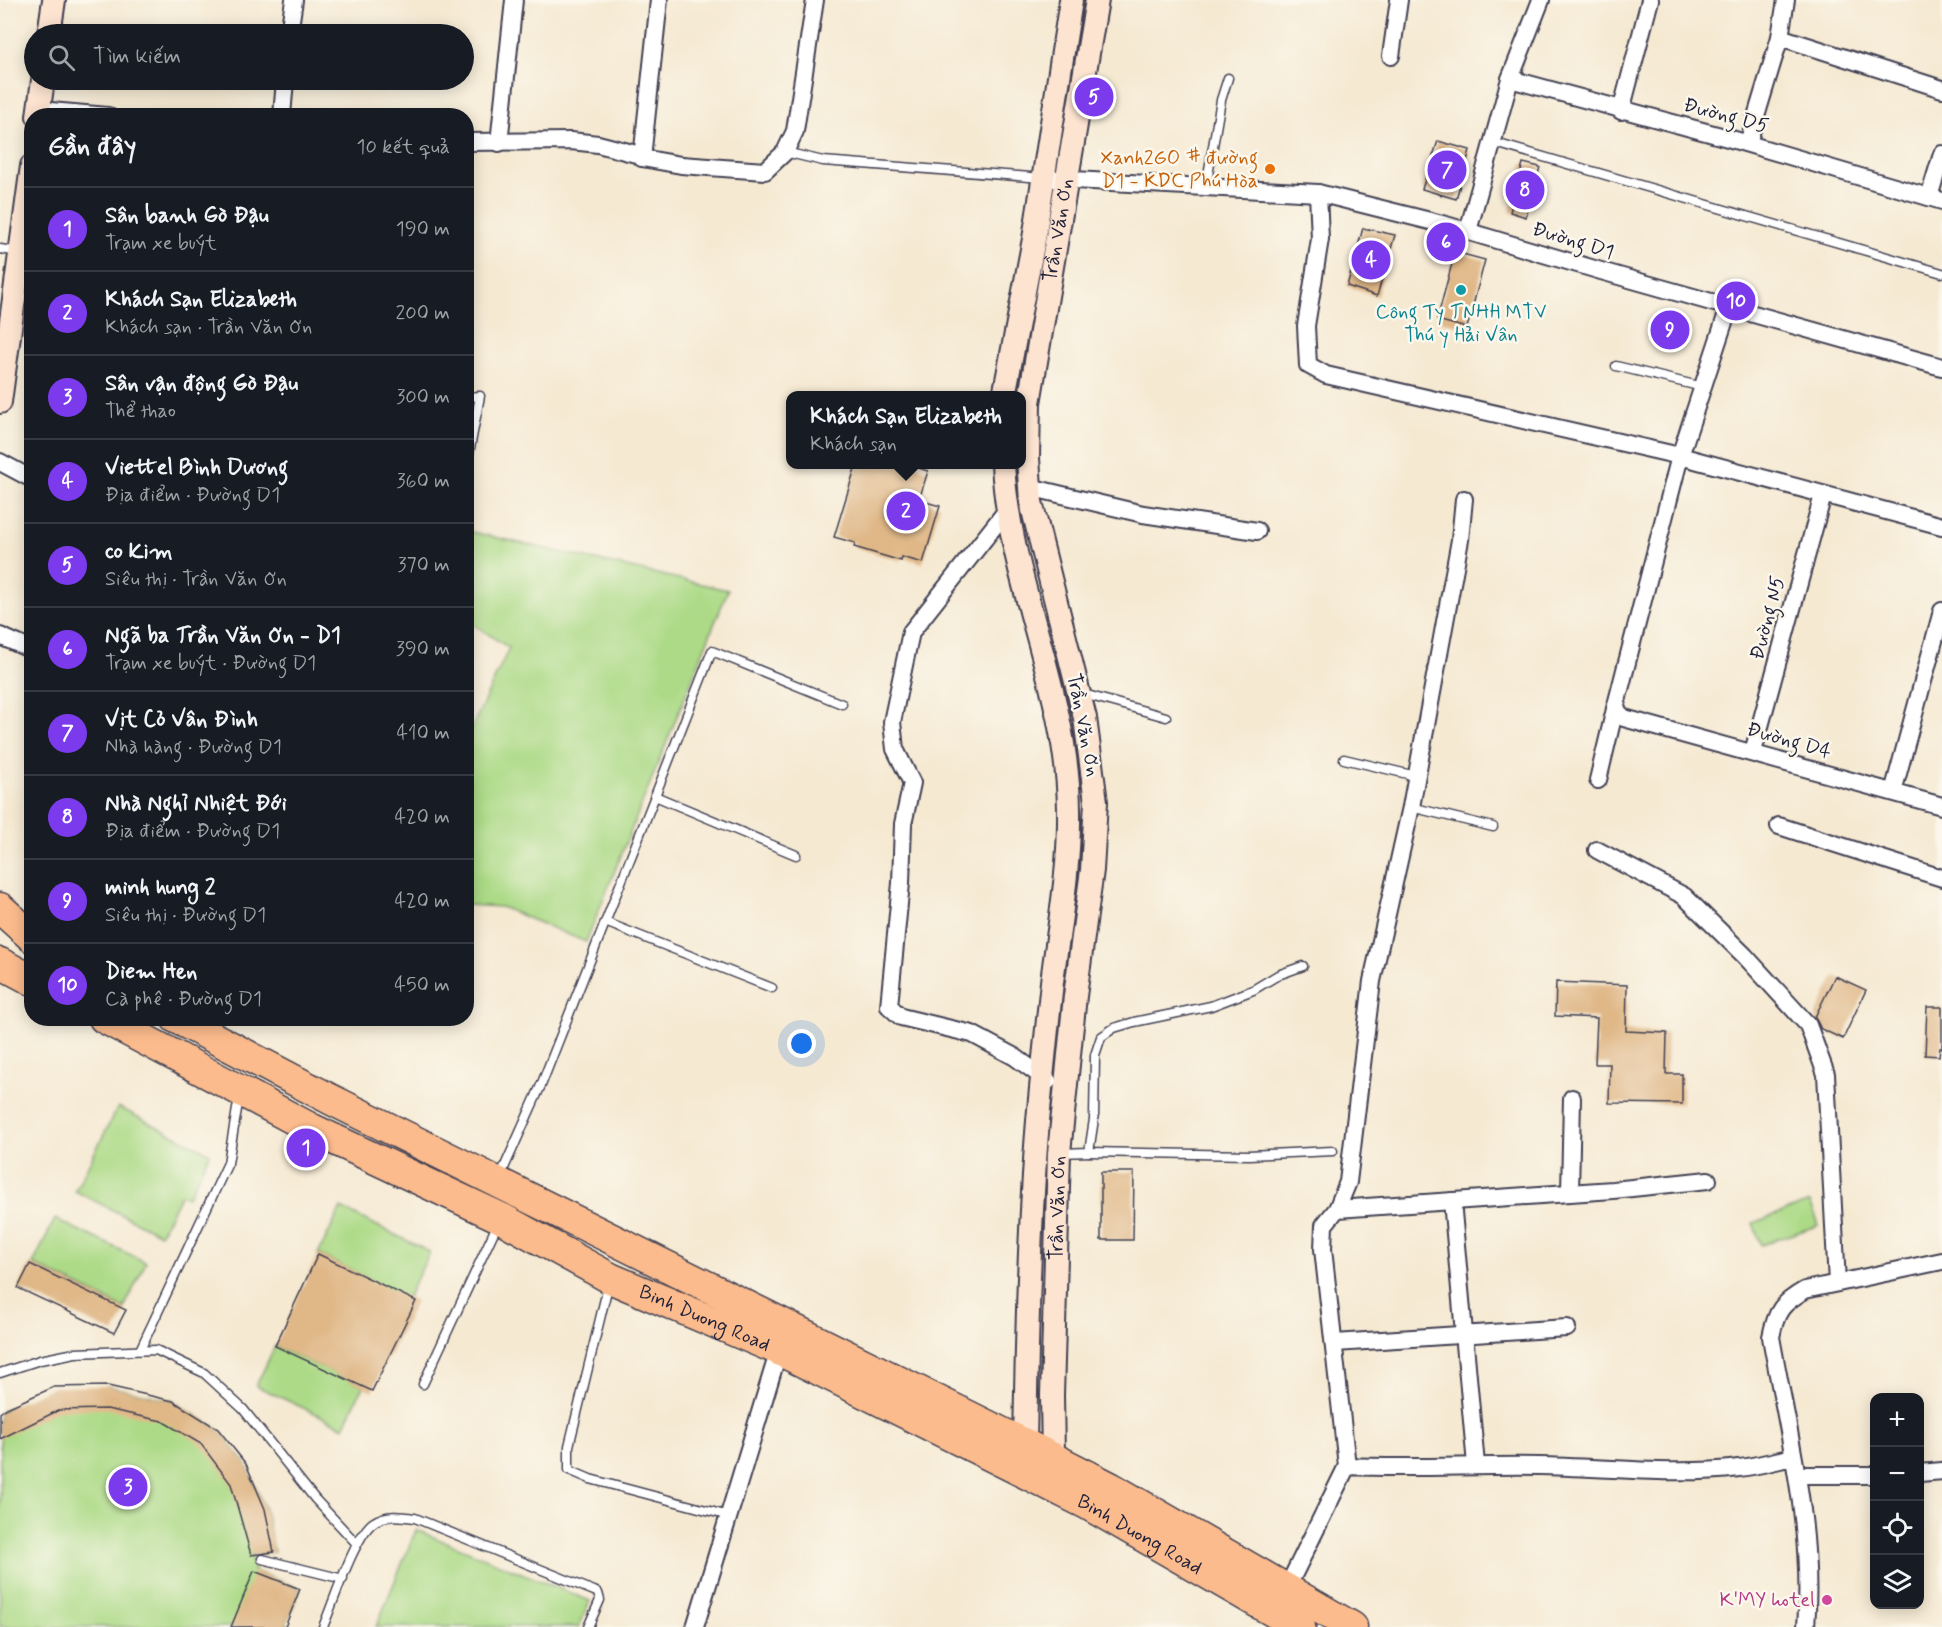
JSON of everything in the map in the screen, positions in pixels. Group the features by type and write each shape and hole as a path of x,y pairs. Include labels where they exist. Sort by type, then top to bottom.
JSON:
{"highway":[{"path":"0,908 24,930"},
{"path":"0,963 24,976"},
{"name":"Binh Duong Road","path":"119,1026 312,1128 501,1218 610,1278 779,1350 1087,1504 1299,1627"},
{"name":"Binh Duong Road","path":"192,1026 497,1183 1110,1487 1352,1627"}],"street":[{"path":"50,24 54,0"},
{"path":"291,24 294,0"},
{"path":"499,143 514,0"},
{"path":"642,158 659,0"},
{"path":"474,142 580,142 598,144 640,155 642,158 681,165 765,171 785,152 795,130 815,0"},
{"name":"Trần Văn Ơn","path":"1005,391 1044,178 1071,0"},
{"name":"Trần Văn Ơn","path":"1025,1443 1030,1238 1096,832 1093,764 1029,487 1031,385 1097,0"},
{"path":"1391,56 1399,0"},
{"path":"1468,231 1510,80 1541,0"},
{"path":"1621,111 1650,0"},
{"path":"1748,143 1780,37 1786,0"},
{"path":"1780,37 1942,89"},
{"name":"Đường D5","path":"1510,80 1748,143 1936,199"},
{"path":"40,108 42,90"},
{"path":"283,108 284,90"},
{"path":"1936,199 1942,154"},
{"name":"Đường D1","path":"1044,178 1318,193 1468,231 1942,367"},
{"path":"1318,193 1320,239 1306,326 1308,365 1326,375 1680,456 1942,526"},
{"path":"0,402 10,250 24,231"},
{"path":"1598,780 1619,713 1680,456 1730,307"},
{"path":"0,462 24,475"},
{"name":"Trần Văn Ơn","path":"1003,469 1007,510 1053,689 1068,770 1068,860 1052,985 1054,1083 1059,1153 1052,1384 1053,1458"},
{"path":"1029,487 1143,514 1257,531"},
{"name":"Đường N5","path":"1753,752 1823,495"},
{"path":"1286,1590 1347,1466 1323,1249 1324,1225 1337,1209 1348,1182 1372,981 1411,807 1460,540 1464,499"},
{"path":"1007,510 911,632 892,722 895,749 912,783 903,824 901,883 889,1006 902,1017 972,1034 1015,1057 1054,1083"},
{"path":"1893,792 1942,611"},
{"path":"0,636 24,646"},
{"name":"Đường D4","path":"1619,713 1942,806"},
{"path":"1779,826 1942,878"},
{"path":"1598,850 1684,896 1808,1025 1826,1074 1837,1283"},
{"path":"1570,1193 1572,1098"},
{"path":"1337,1209 1570,1193 1708,1180"},
{"path":"1452,1201 1476,1465"},
{"path":"1806,1627 1806,1552 1798,1475 1771,1337 1775,1316 1788,1300 1806,1290 1942,1261"},
{"path":"1335,1342 1567,1328"},
{"path":"695,1627 779,1350"},
{"path":"1347,1466 1400,1468 1476,1465 1614,1467 1660,1471 1739,1468 1793,1457"},
{"path":"1924,1473 1942,1471"},
{"path":"1798,1475 1870,1475"}],"lane":[{"path":"1206,187 1221,100 1228,78"},
{"path":"1492,142 1942,273"},
{"path":"785,152 823,161 1044,178"},
{"path":"1616,366 1703,387"},
{"path":"474,396 480,396 474,427"},
{"path":"497,1183 542,1083 712,651 842,704"},
{"path":"1078,692 1166,717"},
{"path":"1344,759 1416,776"},
{"path":"655,796 796,855"},
{"path":"1411,807 1493,827"},
{"path":"605,922 772,988"},
{"path":"1089,1152 1094,1119 1095,1054 1101,1037 1114,1028 1134,1022 1211,1005 1253,990 1278,975 1303,966"},
{"path":"140,1350 228,1163 240,1091"},
{"path":"1059,1153 1249,1155 1333,1150"},
{"path":"423,1384 501,1218"},
{"path":"610,1278 569,1446 569,1470 590,1479 729,1516"},
{"path":"0,1373 40,1360 75,1353 156,1350 204,1373 260,1428 315,1499 357,1544"},
{"path":"323,1627 364,1530 380,1518 415,1518 598,1593 600,1600 588,1627"},
{"path":"262,1559 343,1579"}],"green space":[{"path":"474,533 728,590 586,942 501,907 474,905 474,723 509,648 474,625"},
{"path":"118,1107 210,1153 188,1197 181,1194 160,1234 75,1191"},
{"path":"1810,1202 1819,1225 1761,1245 1753,1223"},
{"path":"341,1208 430,1252 407,1298 318,1254"},
{"path":"55,1219 146,1262 124,1308 33,1264"},
{"path":"275,1346 363,1386 344,1427 256,1386"},
{"path":"108,1386 173,1401 218,1429 246,1464 265,1509 274,1552 251,1555 254,1571 300,1589 285,1627 0,1627 0,1413 7,1408"},
{"path":"416,1530 590,1601 579,1627 376,1627"}],"building":[{"path":"1438,141 1470,150 1456,199 1422,189"},
{"path":"1523,163 1540,167 1526,217 1510,212"},
{"path":"1363,228 1395,235 1377,296 1347,286"},
{"name":"Công Ty TNHH MTV Thú y Hải Vân","path":"1455,252 1485,260 1467,328 1437,320"},
{"path":"855,469 922,469 928,471 919,500 940,506 923,563 902,557 901,561 854,547 855,543 834,537"},
{"path":"1835,976 1866,990 1843,1039 1821,1029 1815,1017"},
{"path":"1556,982 1627,985 1626,1031 1667,1033 1666,1074 1682,1074 1682,1104 1609,1103 1610,1064 1595,1064 1597,1018 1555,1016"},
{"path":"1927,1007 1942,1007 1942,1048 1940,1048 1939,1056 1925,1055"},
{"path":"1101,1172 1134,1172 1133,1240 1101,1240"},
{"path":"318,1254 416,1301 372,1391 275,1346"},
{"path":"30,1264 126,1310 114,1333 18,1288"},
{"path":"108,1386 173,1401 218,1429 246,1464 265,1509 274,1552 251,1555 231,1484 201,1444 162,1421 107,1409 59,1410 0,1439 0,1413 7,1408 54,1387"},
{"path":"254,1571 300,1589 285,1627 231,1627"}],"place":[{"name":"co Kim","path":"1094,97"},
{"name":"Xanh2GO # đường D1 - KDC Phú Hòa","path":"1270,169"},
{"name":"Vịt Cỏ Vân Đình","path":"1447,170"},
{"name":"Nhà Nghỉ Nhiệt Đới","path":"1525,190"},
{"name":"Ngã ba Trần Văn Ơn - D1","path":"1446,242"},
{"name":"Viettel Bình Dương","path":"1371,260"},
{"name":"Công Ty TNHH MTV Thú y Hải Vân","path":"1461,290"},
{"name":"Diem Hen","path":"1736,301"},
{"name":"minh hung 2","path":"1670,330"},
{"name":"Khách Sạn Elizabeth","path":"906,511"},
{"name":"Sân banh Gò Đậu","path":"306,1148"},
{"name":"Sân vận động Gò Đậu","path":"128,1487"},
{"name":"K'MY hotel","path":"1827,1600"}]}
